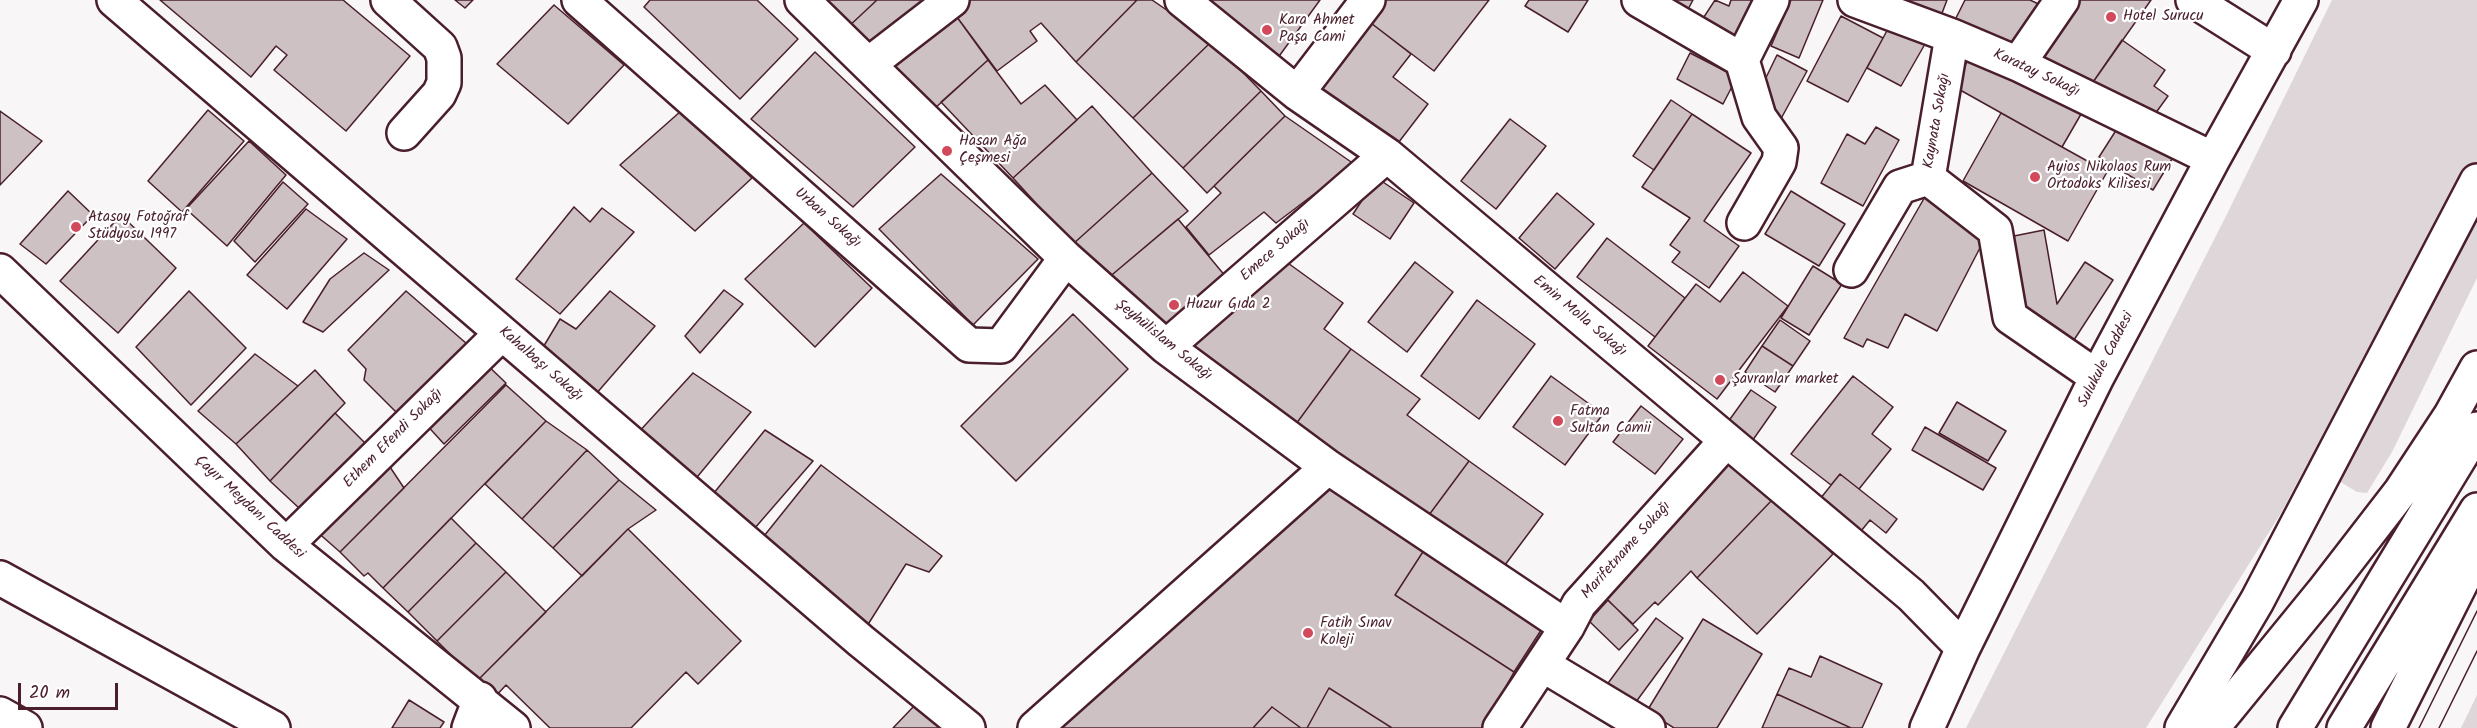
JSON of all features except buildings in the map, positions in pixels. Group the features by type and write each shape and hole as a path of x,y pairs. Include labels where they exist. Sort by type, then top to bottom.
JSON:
{"street":[{"name":"Kahalbaşı Sokağı","path":"114,0 861,641 968,728"},
{"path":"388,0 440,47 444,58 444,83 439,94 404,133"},
{"name":"Urban Sokağı","path":"579,0 969,345 1001,346 1066,258"},
{"name":"Şeyhülislam Sokağı","path":"802,0 1066,258 1166,347 1328,467 1567,627"},
{"path":"870,64 952,0"},
{"name":"Emin Molla Sokağı","path":"1182,0 1297,93 1387,155 1911,595 1963,648"},
{"path":"1297,93 1368,0"},
{"path":"1639,0 1742,60 1759,117 1781,148 1779,162 1744,224"},
{"path":"1742,60 1772,0"},
{"name":"Karatay Sokağı","path":"1855,0 1952,36 2018,64 2213,159"},
{"path":"2018,64 2062,0"},
{"path":"2193,0 2274,51"},
{"name":"Sulukule Caddesi","path":"1927,728 1963,648 2097,377 2301,0"},
{"name":"Kaynata Sokağı","path":"1952,36 1928,178 1995,230 2010,317 2097,377"},
{"name":"Emece Sokağı","path":"1166,347 1387,155"},
{"path":"1851,270 1900,187 1928,178"},
{"path":"2182,728 2257,601 2477,180"},
{"name":"Çayır Meydanı Caddesi","path":"0,271 286,545 474,714 513,728"},
{"name":"Ethem Efendi Sokağı","path":"286,545 502,333"},
{"path":"2212,728 2323,592 2401,491 2451,415 2477,368"},
{"path":"2295,728 2477,429"},
{"name":"Marifetname Sokağı","path":"1500,728 1543,665 1579,604 1726,441"},
{"path":"1035,728 1328,467"},
{"path":"2344,728 2411,622 2477,510"},
{"path":"2388,728 2477,550"},
{"path":"0,578 273,728"},
{"path":"1543,665 1648,728"},
{"path":"0,714 26,728"}],"shaded area":[{"path":"2332,0 2477,0 2477,278 2392,452 2367,493 2357,492 2308,462 2281,513 2146,728 1966,728 2226,216"},
{"path":"2477,695 2477,728 2461,728"}],"tram line":[{"path":"2419,728 2477,611"},
{"path":"2439,728 2477,651"}],"place":[{"name":"Hotel Surucu","path":"2111,17"},
{"name":"Kara Ahmet Paşa Cami","path":"1267,30"},
{"name":"Hasan Ağa Çeşmesi","path":"947,151"},
{"name":"Ayios Nikolaos Rum Ortodoks Kilisesi","path":"2035,177"},
{"name":"Atasoy Fotoğraf Stüdyosu 1997","path":"76,227"},
{"name":"Huzur Gıda 2","path":"1174,305"},
{"name":"Şavranlar market","path":"1720,380"},
{"name":"Fatma Sultan Camii","path":"1558,421"},
{"name":"Fatih Sınav Koleji","path":"1308,633"}]}
